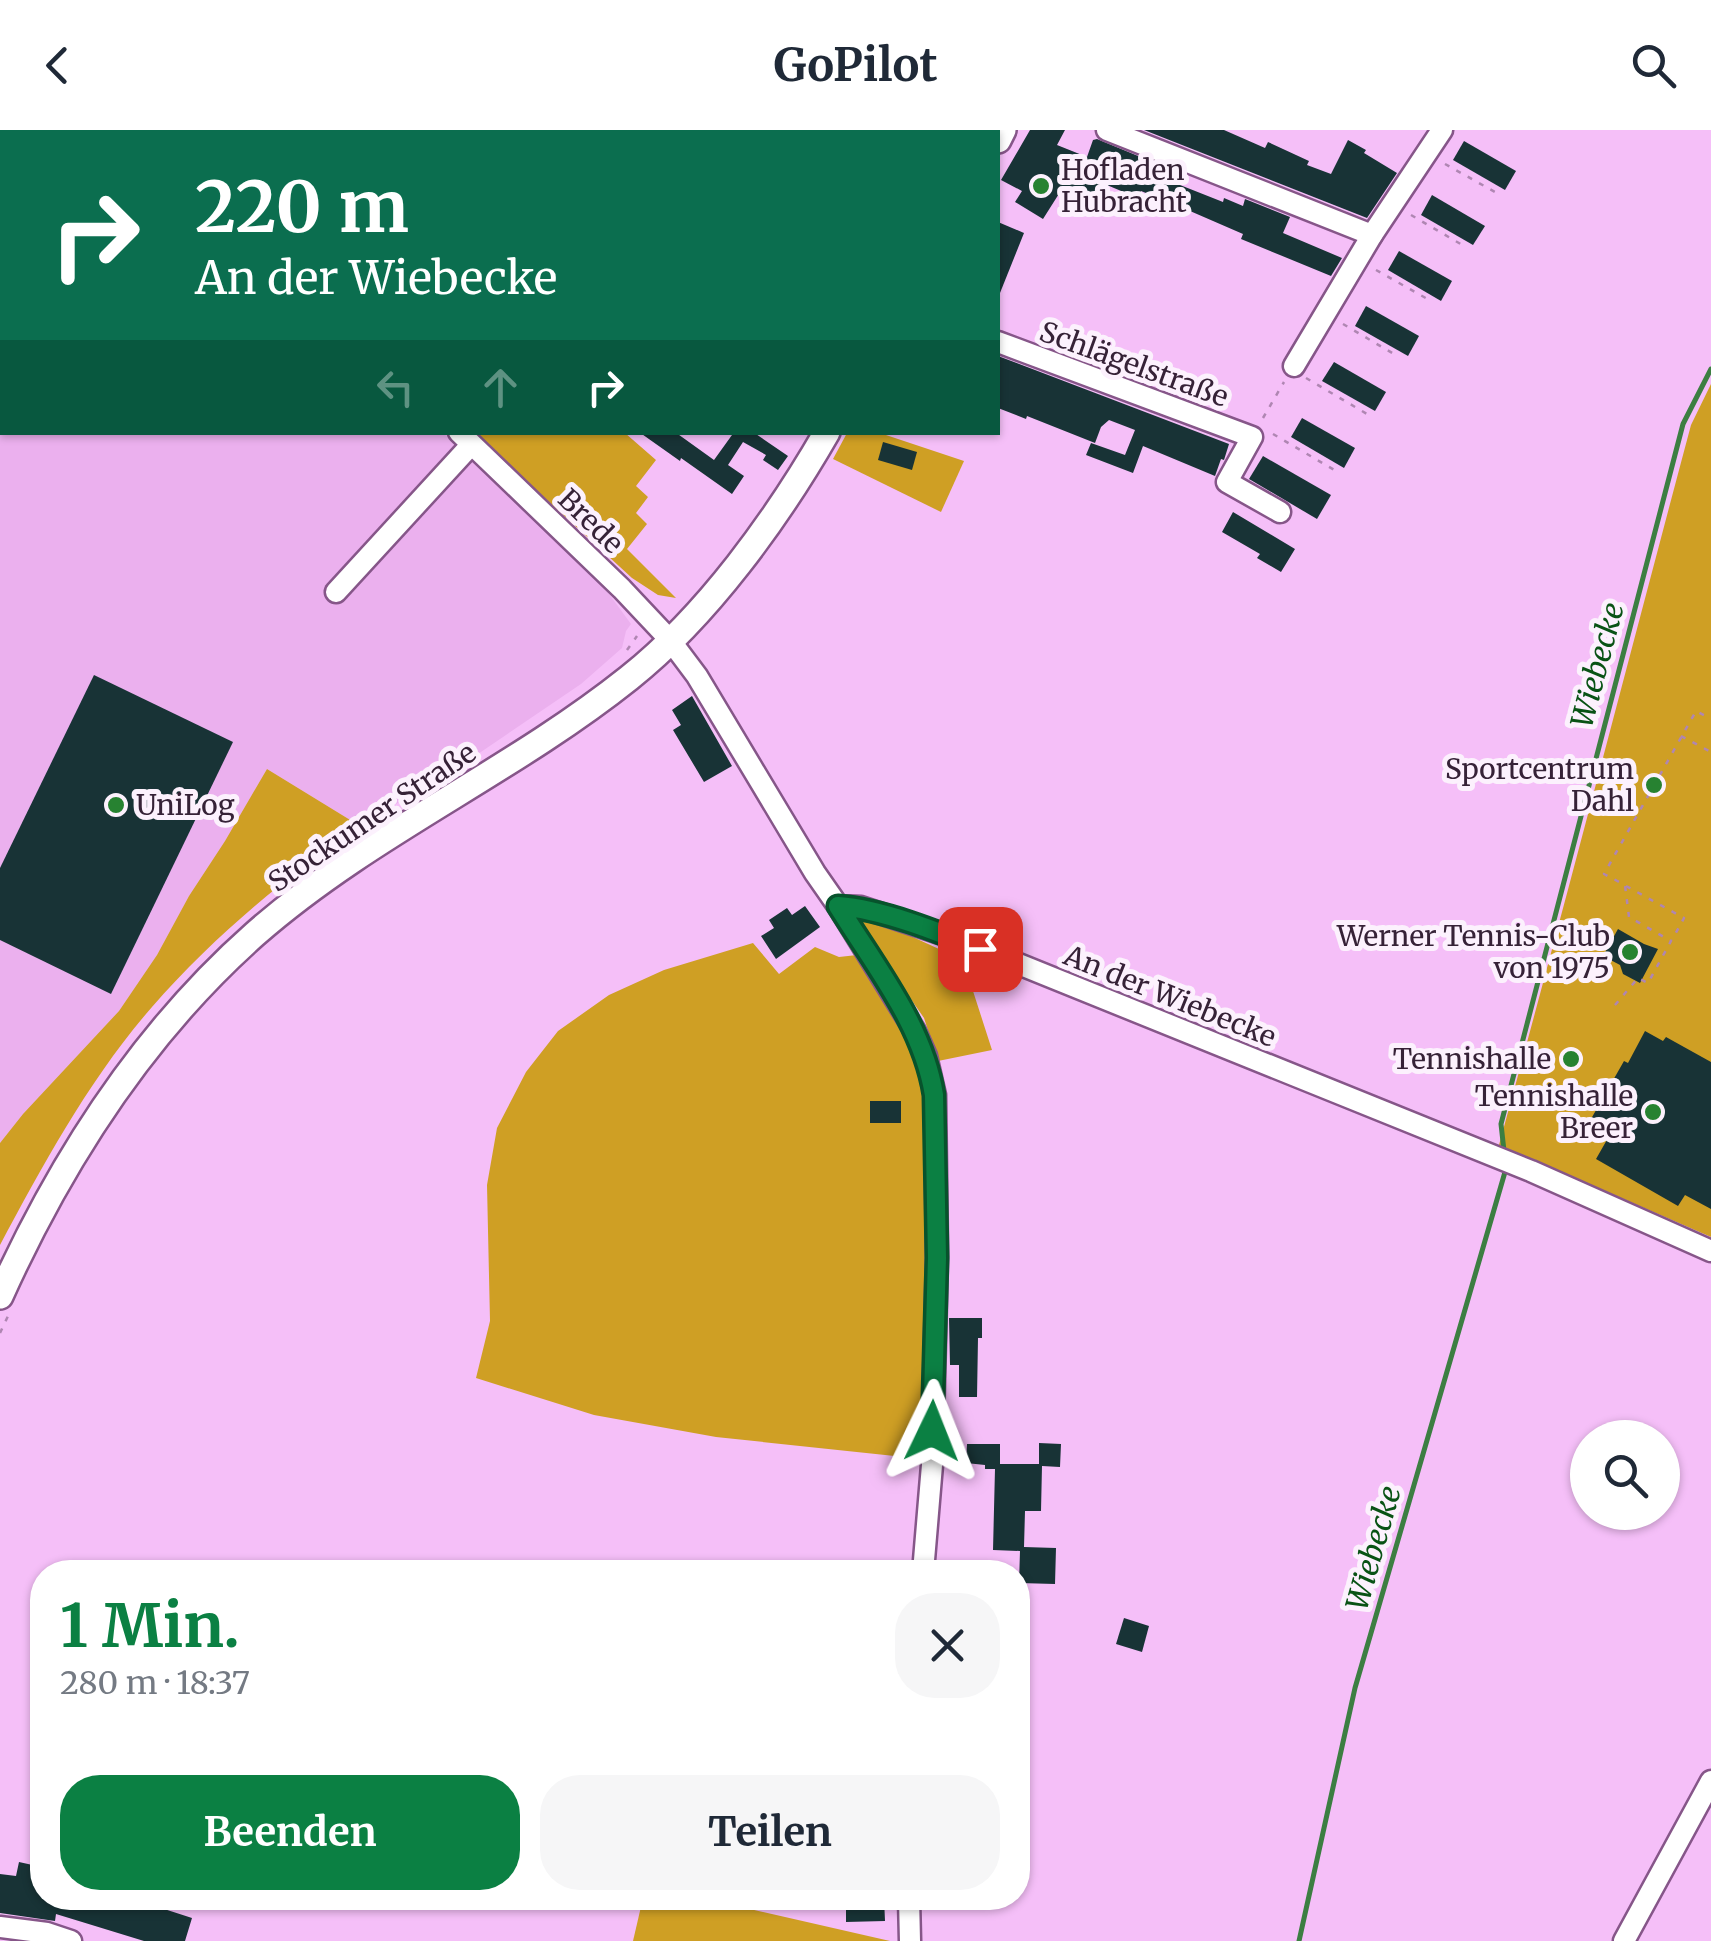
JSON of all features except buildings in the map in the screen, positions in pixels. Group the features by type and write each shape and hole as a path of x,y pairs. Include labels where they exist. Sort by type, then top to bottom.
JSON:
{"main road":[{"name":"Stockumer Straße","path":"6,1301 58,1183 120,1083 210,977 308,892 577,717 632,676 711,597 773,518 825,435"}],"street":[{"path":"1107,130 1372,235"},
{"path":"1293,368 1372,235 1442,130"},
{"name":"Schlägelstraße","path":"1000,343 1255,431"},
{"path":"1255,431 1227,482 1280,512"},
{"name":"Brede","path":"336,592 465,439 670,640"},
{"path":"670,640 697,676 915,1031 926,1056 934,1095 937,1258 932,1465 924,1560"},
{"name":"An der Wiebecke","path":"838,906 860,908 954,938 1531,1171 1711,1252"},
{"path":"1624,1941 1711,1782"},
{"path":"909,1910 910,1941"},
{"path":"0,1926 71,1941"}],"path":[{"path":"1427,153 1495,192"},
{"path":"1392,204 1464,246"},
{"path":"1358,259 1431,301"},
{"path":"1325,314 1399,357"},
{"path":"1336,471 1255,431 1293,368 1367,414"},
{"path":"1614,1006 1638,978 1648,983 1684,918 1604,874 1696,710 1711,719"},
{"path":"1682,736 1711,752"},
{"path":"1624,885 1629,918 1672,941"},
{"path":"0,1333 6,1301"}],"shaded area":[{"name":"Sportcentrum Dahl","path":"1711,384 1711,1237 1499,1145 1691,425"},
{"path":"0,435 445,435 601,583 631,624 622,648 581,684 475,756 360,826 267,769 157,955 119,1011 0,1143"},
{"path":"476,435 627,435 656,460 636,486 648,497 636,513 647,524 627,549 676,598 658,595 632,578"},
{"path":"846,435 886,435 964,461 941,512 833,459"},
{"path":"267,769 360,826 250,910 152,1007 88,1092 0,1245 0,1143 119,1011 157,955"},
{"path":"867,916 963,960 992,1050 938,1061 924,1018 860,926"},
{"path":"753,943 779,974 815,947 839,957 857,955 909,1037 919,1060 927,1097 928,1304 923,1459 716,1437 594,1415 476,1378 490,1321 487,1185 497,1128 526,1072 558,1031 609,995 664,970"},
{"path":"640,1910 754,1910 890,1941 633,1941"}],"waterway":[{"name":"Wiebecke","path":"1504,1151 1501,1124 1683,424 1711,369"},
{"name":"Wiebecke","path":"1299,1941 1355,1688 1505,1172"}],"place":[{"name":"Hofladen Hubracht","path":"1041,186"},
{"name":"Sportcentrum Dahl","path":"1654,785"},
{"name":"UniLog","path":"116,805"},
{"name":"Werner Tennis-Club von 1975","path":"1630,952"},
{"name":"Tennishalle","path":"1571,1059"},
{"name":"Tennishalle Breer","path":"1653,1112"}],"route":[{"path":"932,1431 937,1258 931,1075 915,1031 838,906 860,908 980,949"}]}
